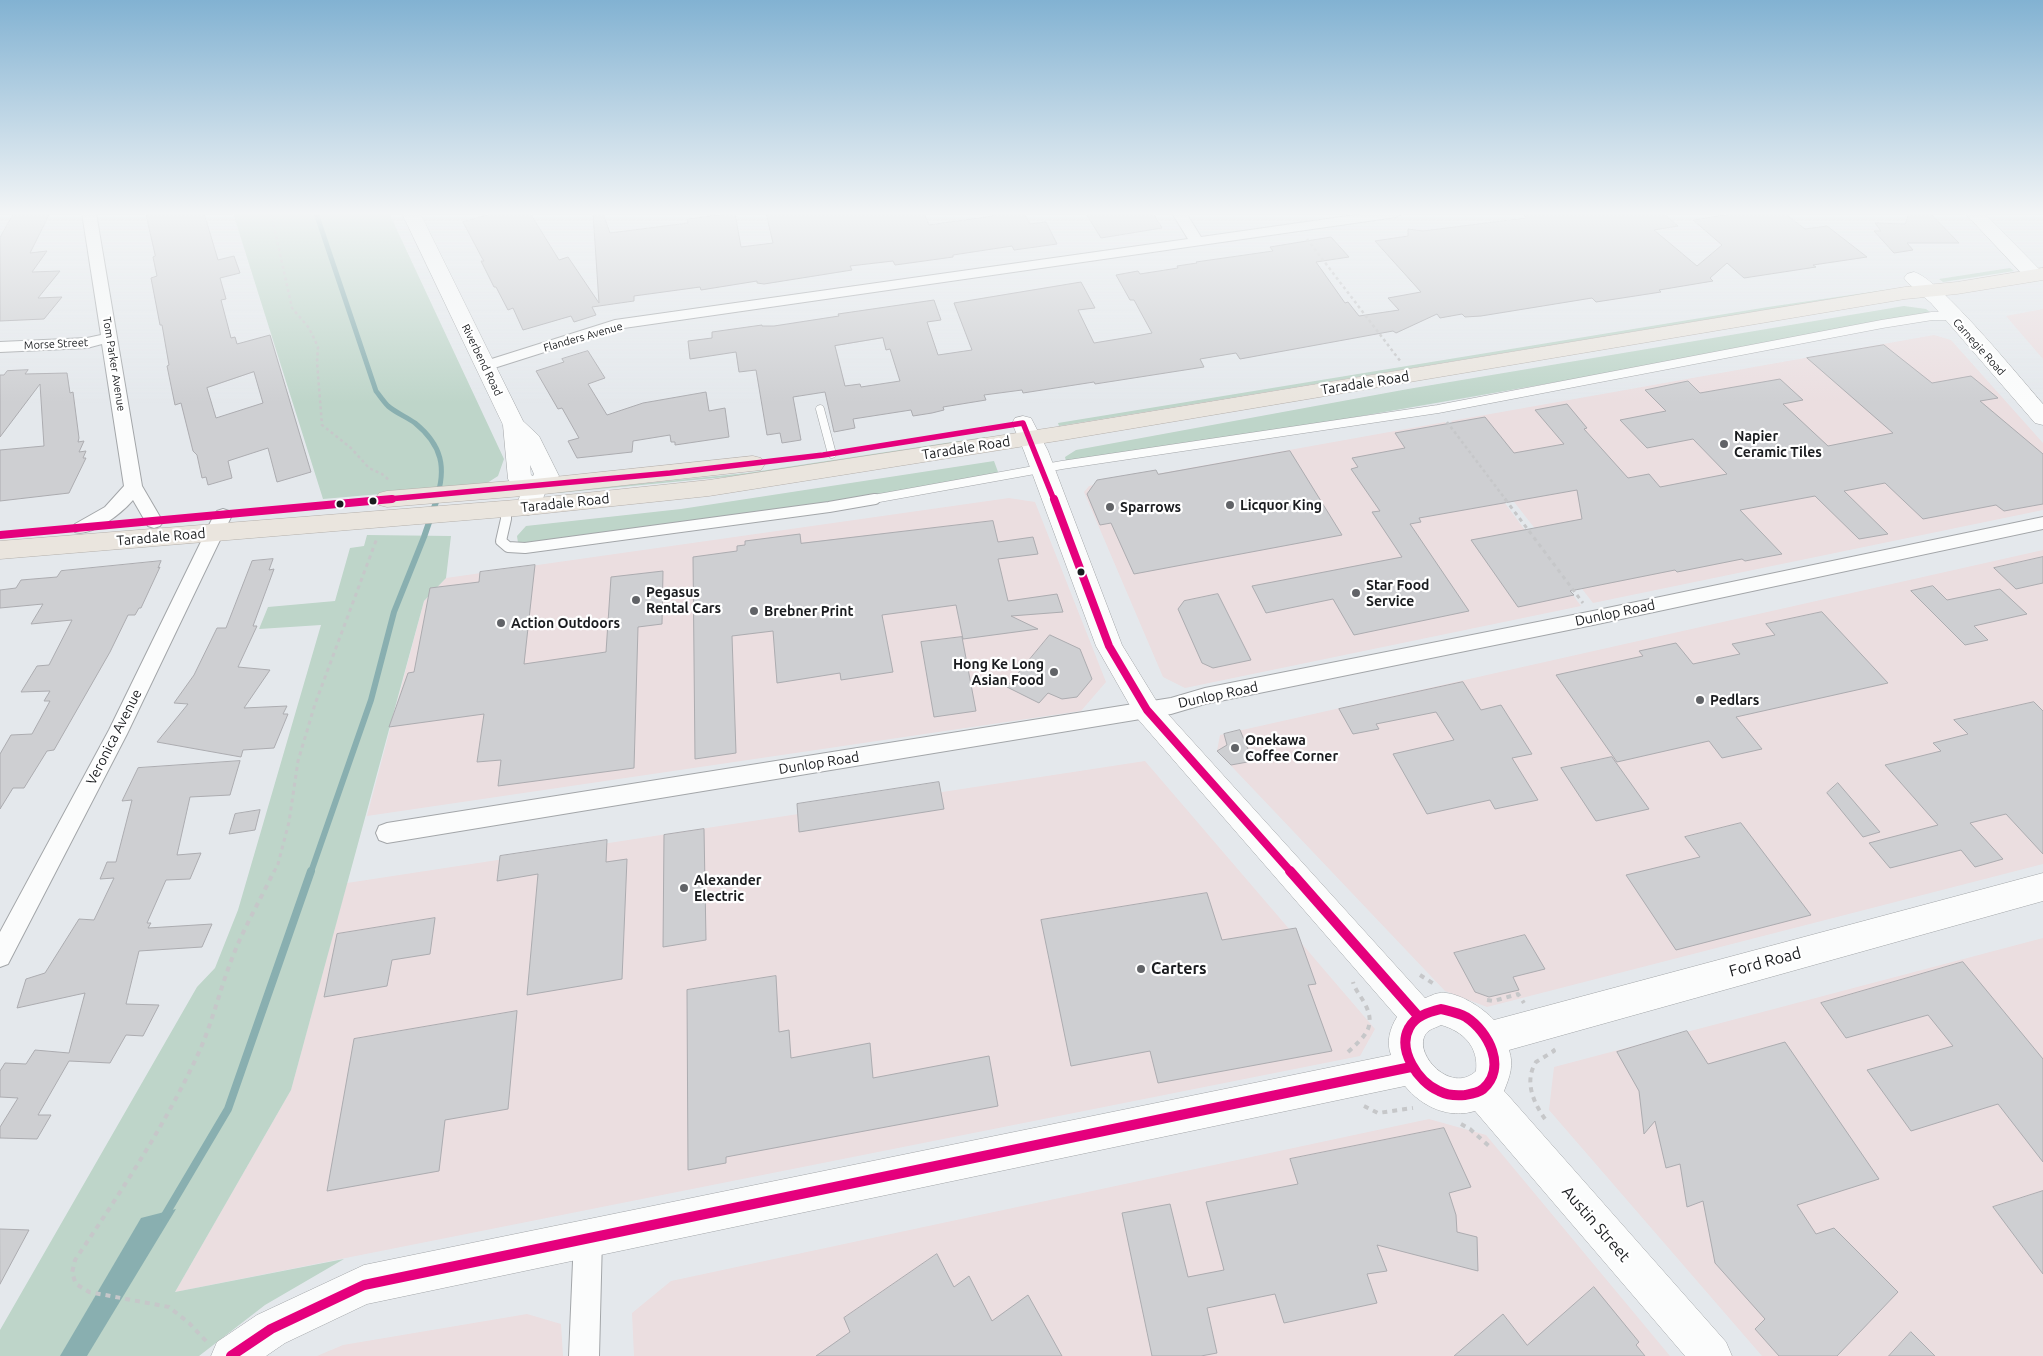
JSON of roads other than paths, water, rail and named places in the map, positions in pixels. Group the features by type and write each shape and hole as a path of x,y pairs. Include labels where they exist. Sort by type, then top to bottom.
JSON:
{"highway":[{"name":"Taradale Road","path":"448,503 523,501 832,454 1026,430 1921,284 1951,276"},
{"name":"Taradale Road","path":"0,550 387,505 523,501 709,488 1401,362 1921,284 1956,288 2005,276"},
{"name":"Taradale Road","path":"0,535 154,522 219,524"}],"street":[{"name":"Tom Parker Avenue","path":"100,276 133,486 154,522"},
{"name":"Riverbend Road","path":"441,276 514,425 523,501"},
{"name":"Flanders Avenue","path":"485,366 615,325 957,276"},
{"name":"Carnegie Road","path":"1921,284 2043,418"},
{"name":"Morse Street","path":"0,347 88,343 110,337"},
{"path":"1026,430 1109,646 1147,710 1418,1016"},
{"path":"81,528 117,507 126,499 133,486"},
{"name":"Dunlop Road","path":"387,833 1147,710 2043,523"},
{"name":"Veronica Avenue","path":"0,956 117,734 219,524"},
{"name":"Ford Road","path":"1487,1038 2043,887"},
{"path":"1441,1009 1467,1018 1478,1027 1487,1038 1493,1050 1494,1073 1489,1083 1482,1090 1471,1096 1458,1097 1444,1094 1431,1088 1420,1078 1411,1067 1406,1052 1405,1038 1409,1026 1418,1016 1428,1011 1441,1009"},
{"path":"220,1350 271,1329 364,1285 1411,1067"},
{"name":"Austin Street","path":"1482,1090 1493,1106 1712,1356"},
{"path":"584,1356 588,1238"}],"lane":[{"path":"523,501 506,519 501,541 508,547 526,548 830,507 1062,464 1438,409 1882,324 1932,316 1952,316"},
{"path":"820,409 832,454"}],"water":[{"path":"176,1209 87,1356 60,1356 141,1218"}],"waterway":[{"path":"337,276 376,391 388,406 424,431 440,458 441,478 436,500"},
{"path":"311,872 371,700 394,612 437,499"},
{"path":"164,1217 228,1109 311,871"}],"place":[{"name":"Napier Ceramic Tiles","path":"1724,444"},
{"name":"Licquor King","path":"1230,505"},
{"name":"Sparrows","path":"1110,507"},
{"name":"Star Food Service","path":"1356,593"},
{"name":"Pegasus Rental Cars","path":"636,600"},
{"name":"Brebner Print","path":"754,611"},
{"name":"Action Outdoors","path":"501,623"},
{"name":"Hong Ke Long Asian Food","path":"1054,672"},
{"name":"Pedlars","path":"1700,700"},
{"name":"Onekawa Coffee Corner","path":"1235,748"},
{"name":"Alexander Electric","path":"684,888"},
{"name":"Carters","path":"1141,969"}]}
